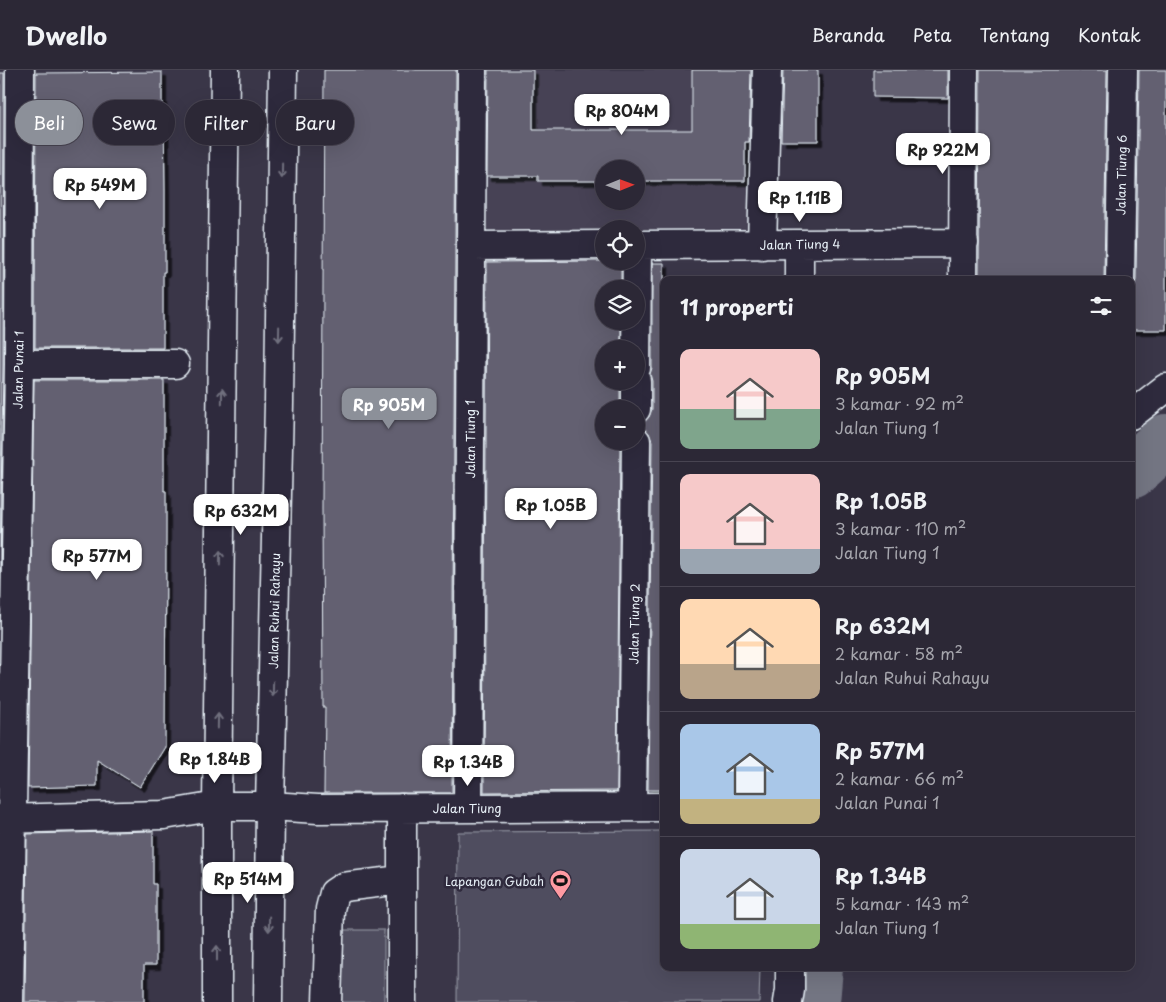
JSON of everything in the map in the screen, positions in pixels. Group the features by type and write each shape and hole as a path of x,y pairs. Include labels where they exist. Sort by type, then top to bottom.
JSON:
{"street":[{"name":"Jalan Punai 1","path":"9,1002 5,820 18,364 20,70"},
{"path":"217,1002 217,806 225,70"},
{"name":"Jalan Ruhui Rahayu","path":"268,1002 283,70"},
{"name":"Jalan Tiung 1","path":"468,808 472,70"},
{"path":"762,245 767,70"},
{"path":"963,276 964,70"},
{"name":"Jalan Tiung 6","path":"1120,276 1123,70"},
{"name":"Jalan Tiung 4","path":"645,245 964,243"},
{"path":"799,244 799,276"},
{"path":"472,246 595,245"},
{"path":"636,340 637,270"},
{"path":"18,364 175,364"},
{"path":"1135,411 1166,388"},
{"name":"Jalan Tiung 2","path":"632,807 636,450"},
{"name":"Jalan Tiung","path":"5,820 164,815 217,806 270,806 318,809 660,807"},
{"path":"402,808 402,1002"},
{"path":"327,1002 330,909 334,893 343,887 402,880"},
{"path":"788,1002 790,971"}],"shaded area":[{"path":"482,70 767,70 766,243 645,242 645,220 595,220 595,242 482,241"},
{"name":"Lapangan Gubah","path":"660,831 660,971 760,971 759,1002 457,1002 458,832"},
{"path":"339,930 384,930 384,1002 339,1002"}],"building":[{"path":"324,70 456,70 452,793 324,793 325,707 323,707 322,508 324,145 354,145 354,100 324,100"},
{"path":"488,70 533,70 533,130 692,130 692,70 751,70 749,142 745,142 745,181 645,181 645,160 595,160 595,181 538,181 538,176 487,176"},
{"path":"783,70 818,70 818,141 781,141"},
{"path":"873,70 948,70 948,98 873,97"},
{"path":"980,70 1107,70 1104,276 979,276"},
{"path":"1139,70 1166,70 1166,330 1135,330"},
{"path":"162,72 162,100 93,100 93,145 164,145 163,348 35,348 36,145 83,145 83,100 36,100 36,73"},
{"path":"0,73 4,73 0,579"},
{"path":"595,261 595,270 621,270 621,280 595,280 595,330 621,330 621,340 595,340 595,390 620,390 620,400 595,400 595,450 620,450 617,791 484,792 487,262"},
{"path":"652,263 664,263 664,276 660,276 660,790 648,790 652,441 645,429 645,421 652,409 652,381 650,374 652,368"},
{"path":"34,380 164,380 164,491 166,491 165,747 140,787 97,760 97,786 28,788"},
{"path":"153,831 153,884 156,884 156,965 144,965 144,1002 25,1002 27,834"}],"waterway":[{"path":"1135,468 1166,441"},
{"path":"813,1002 816,971"}],"place":[{"name":"Lapangan Gubah","path":"560,900"}]}
